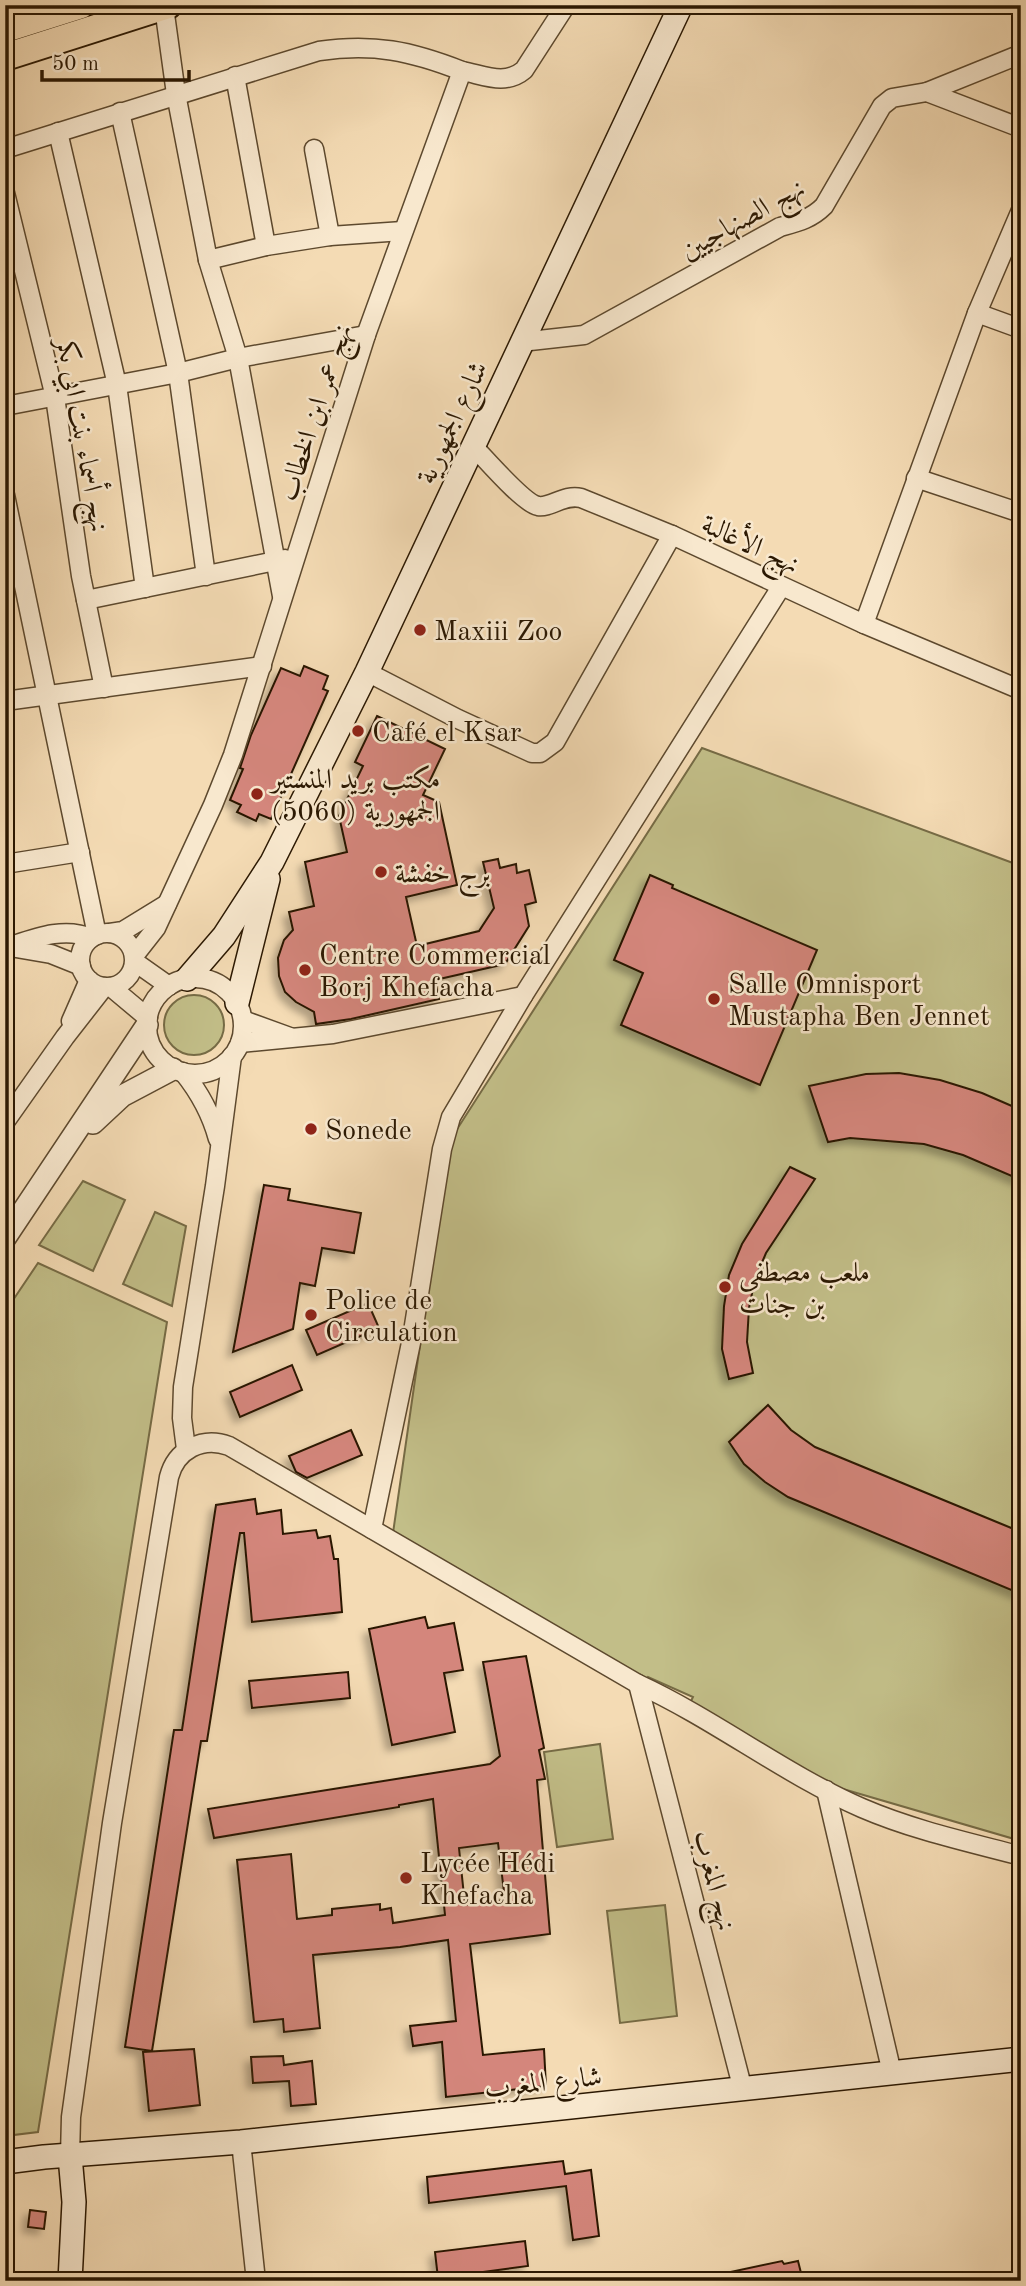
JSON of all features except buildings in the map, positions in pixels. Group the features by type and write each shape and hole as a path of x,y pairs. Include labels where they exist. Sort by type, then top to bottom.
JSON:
{"main road":[{"path":"5,29 81,5"},
{"name":"شارع الجمهورية","path":"178,982 224,936 272,862 367,672 681,5"},
{"path":"5,57 166,6"},
{"name":"شارع الجمهورية","path":"240,1012 272,862"},
{"name":"شارع المغرب","path":"5,2162 242,2142 1021,2059"},
{"path":"70,2156 74,2202 70,2281"}],"street":[{"path":"5,149 319,51 365,47 419,55 462,71 503,79 515,78 524,70 566,5"},
{"path":"166,6 176,94 208,260 237,358 283,598"},
{"name":"نهج الصنهاجيين","path":"521,342 580,337 780,227 815,215 824,206 882,106 892,98 928,92 1021,54"},
{"name":"نهج عمر ابن الخطاب","path":"134,959 156,928 214,804 233,755 366,335 462,71"},
{"path":"235,76 266,246"},
{"path":"928,92 1021,128"},
{"path":"120,112 178,373 206,576"},
{"path":"58,132 117,385 145,588"},
{"path":"314,149 330,236"},
{"name":"نهج أسماء بنت ابي بكر","path":"5,193 55,397 86,600 104,688"},
{"path":"864,624 977,313 1021,210"},
{"path":"208,260 266,246 330,236 403,231"},
{"path":"977,313 1021,328"},
{"path":"5,406 178,373 237,358 366,335"},
{"name":"نهج الأغالبة","path":"472,445 534,504 542,506 573,496 672,536 864,624 1021,690"},
{"path":"916,478 1021,513"},
{"path":"5,495 100,935"},
{"path":"367,672 458,719 532,753 540,753 555,742 672,536"},
{"path":"86,600 295,557"},
{"path":"372,1529 412,1338 446,1131 462,1097 523,996 781,587"},
{"path":"5,701 262,666"},
{"path":"5,864 80,852"},
{"path":"96,980 82,949 100,935 123,931 167,904"},
{"path":"5,948 50,935 72,932 118,934 127,941 134,959 129,976 118,985 96,980"},
{"path":"5,948 37,950 96,980 148,1021"},
{"path":"134,959 178,982"},
{"path":"220,1146 206,1105 195,1087 162,1061 154,1051 149,1038 148,1021 152,1005 159,994 178,982 202,978 228,991 240,1012 297,1039"},
{"path":"8,1114 65,1037 96,980"},
{"path":"60,1158 105,1110 122,1096 178,1071 207,1072 221,1066 236,1050 333,1034 523,996"},
{"path":"186,1449 181,1418 183,1387 240,1012"},
{"path":"5,1238 148,1021"},
{"path":"70,2156 71,2117 125,1743 169,1477 173,1464 186,1449 208,1442 229,1446 638,1684 680,1703 826,1790 889,1819 1021,1856"},
{"name":"نهج المغرب","path":"638,1684 743,2090"},
{"path":"826,1790 892,2073"},
{"path":"242,2142 256,2281"}],"shaded area":[{"name":"ملعب مصطفى بن جنات","path":"702,748 1021,866 1021,1841 819,1782 687,1709 693,1697 648,1677 644,1683 393,1533 452,1137"},
{"path":"194,995 211,1000 219,1008 224,1025 219,1042 211,1050 194,1055 177,1050 169,1042 164,1025 169,1008 177,1000"},
{"path":"83,1181 125,1200 93,1271 39,1245"},
{"path":"155,1212 186,1226 172,1306 123,1284"},
{"path":"38,1263 167,1322 38,2132 5,2136 5,1312"},
{"path":"600,1744 613,1839 557,1847 544,1752"},
{"path":"665,1905 677,2016 620,2023 607,1911"}],"place":[{"name":"Maxiii Zoo","path":"420,630"},
{"name":"Café el Ksar","path":"358,731"},
{"name":"مكتب بريد المنستير الجمهورية (5060)","path":"257,794"},
{"name":"برج خفشة","path":"381,872"},
{"name":"Centre Commercial Borj Khefacha","path":"305,970"},
{"name":"Salle Omnisport Mustapha Ben Jennet","path":"714,999"},
{"name":"Sonede","path":"311,1129"},
{"name":"ملعب مصطفى بن جنات","path":"725,1287"},
{"name":"Police de Circulation","path":"311,1315"},
{"name":"Lycée Hédi Khefacha","path":"406,1878"}]}
